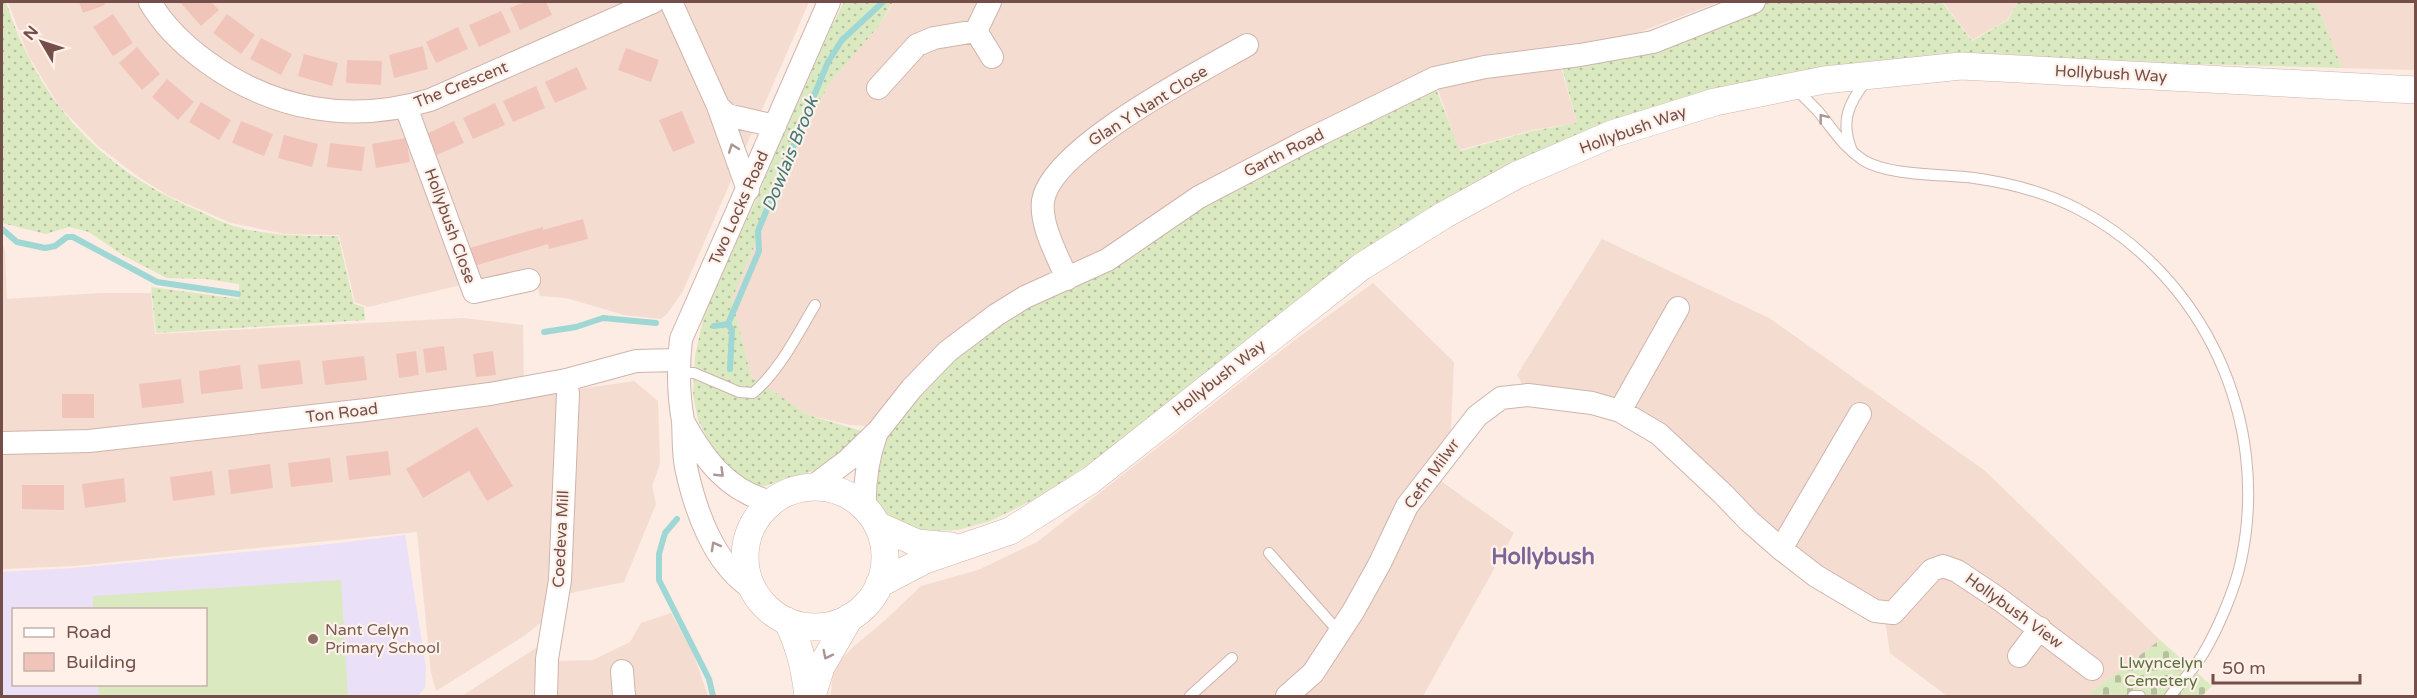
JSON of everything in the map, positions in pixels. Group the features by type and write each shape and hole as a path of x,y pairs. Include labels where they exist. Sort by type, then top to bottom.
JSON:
{"street":[{"name":"The Crescent","path":"150,2 175,34 197,55 230,79 260,94 306,108 350,112 406,107 430,100 653,2"},
{"path":"671,2 718,106 748,190"},
{"name":"Two Locks Road","path":"753,589 742,583 725,564 693,496 685,465 683,421 679,398 678,367 681,339 829,2"},
{"path":"976,31 990,2"},
{"name":"Garth Road","path":"813,487 848,460 878,431 912,388 948,351 996,315 1025,297 1107,260 1199,197 1436,78 1485,68 1653,42 1754,2"},
{"path":"976,31 992,57"},
{"path":"878,88 917,45 934,38 976,31"},
{"name":"Glan Y Nant Close","path":"1067,279 1043,216 1043,200 1050,182 1066,162 1106,129 1214,53 1247,45"},
{"name":"Hollybush Way","path":"879,584 925,560 968,547 1017,527 1091,480 1361,267 1444,215 1517,175 1612,134 1715,102 1793,86 1824,80 1961,66 2415,90"},
{"path":"718,106 727,115 775,126"},
{"name":"Hollybush Close","path":"406,107 474,292 529,280"},
{"path":"1620,411 1678,308"},
{"name":"Ton Road","path":"2,442 89,441 467,397 566,380 636,361 678,367"},
{"name":"Coedeva Mill","path":"546,696 547,659 561,569 568,394 566,380"},
{"name":"Cefn Milwr","path":"1289,695 1313,673 1339,632 1380,563 1407,506 1477,416 1501,398 1528,395 1592,403 1620,411 1659,434 1781,549 1816,576 1875,611 1893,613 1908,599"},
{"path":"1781,549 1860,414"},
{"name":"Two Locks Road","path":"683,421 702,453 726,479 753,498 772,502"},
{"name":"Garth Road","path":"871,517 865,477 870,452 878,431"},
{"name":"Hollybush Way","path":"871,517 885,553 884,567 879,584 865,606 850,618 826,626 812,627 787,621 771,612 761,602 747,576 746,546 756,519 772,502 789,492 813,487 833,489 846,494 871,517 918,543 968,547"},
{"name":"Hollybush View","path":"1908,599 1932,570 1944,566 1957,571 2040,628 2092,669"},
{"name":"Hollybush Way","path":"810,696 821,667 850,618"},
{"name":"Hollybush Way","path":"787,621 795,636 810,696"},
{"path":"2019,656 2040,628"},
{"path":"622,671 624,696"}],"lane":[{"path":"1852,151 1846,128 1848,108 1873,75"},
{"path":"1793,86 1816,110 1841,143 1863,160 1885,169 1974,178 2015,185 2047,195 2106,225 2178,288 2211,341 2226,372 2238,411 2246,453 2249,491 2246,527 2241,563 2222,613 2203,654 2170,696"},
{"path":"678,367 739,392 753,393 762,386 784,356 815,305"},
{"path":"1269,553 1339,632"},
{"path":"1190,696 1232,658"},
{"path":"2133,696 2140,696"}],"shaded area":[{"path":"8,2 809,2 683,291 661,319 624,315 566,298 540,296 533,268 368,307 355,302 339,235 285,234 231,223 169,196 140,178 98,146 59,106 28,55"},
{"path":"894,2 1719,2 1619,40 1556,51 1577,123 1532,130 1459,150 1433,75 889,401 866,426 850,425 808,415 751,376 732,299 798,144 829,84 878,27"},
{"path":"1943,2 2018,2 2007,20 1972,40"},
{"path":"2316,2 2415,2 2415,70 2342,68"},
{"path":"1602,239 1769,318 1984,470 2160,640 2086,696 1947,696 1890,653 1884,614 1875,611 1659,434 1528,395 1517,375"},
{"path":"2,243 5,250 7,299 101,293 151,293 155,334 464,318 523,325 524,397 634,381 658,401 660,464 652,486 656,504 624,582 551,597 548,617 524,636 436,691 431,673 417,532 74,566 2,569"},
{"path":"1373,283 1454,362 1450,448 1431,474 1514,533 1423,696 831,696 833,668 921,586 978,570 1037,542 1295,340"},
{"name":"Nant Celyn Primary School","path":"405,535 426,668 425,688 418,696 2,696 2,572 75,568"},
{"path":"671,613 693,653 708,696 462,696 559,633 557,661 593,660 630,642 641,623"}],"green space":[{"path":"2,2 6,2 19,37 54,99 75,126 100,150 128,172 158,191 229,224 273,234 338,236 354,304 364,307 365,320 156,333 151,287 239,299 239,284 206,279 167,278 124,256 89,232 69,227 46,234 2,223"},
{"path":"844,2 893,2 878,27 829,84 798,144 732,299 751,376 808,415 865,432 841,457 816,470 758,488 733,474 711,445 698,420 693,395 695,356 706,306 756,200 810,68"},
{"path":"1745,2 1942,2 1972,41 2008,20 2018,2 2316,2 2342,68 1979,58 1542,151 1045,494 990,521 958,530 920,531 891,518 880,508 874,496 883,432 975,337 1171,224 1433,81 1460,151 1532,131 1577,123 1561,64"},
{"path":"341,580 348,696 99,696 98,686 207,686 207,608 93,608 93,596"},
{"name":"Llwyncelyn Cemetery","path":"2160,640 2212,686 2202,696 2086,696"}],"building":[{"path":"79,2 104,2 105,5 83,13"},
{"path":"180,2 211,2 219,10 201,26"},
{"path":"525,2 546,2 552,15 520,30 510,8"},
{"path":"501,11 511,32 479,47 469,25"},
{"path":"113,14 133,43 113,56 93,27"},
{"path":"227,14 255,35 241,54 213,33"},
{"path":"458,27 468,49 436,63 426,42"},
{"path":"261,38 292,54 281,75 250,59"},
{"path":"423,46 428,69 394,78 389,55"},
{"path":"137,47 160,74 142,90 119,63"},
{"path":"626,48 659,60 651,82 618,70"},
{"path":"304,54 338,63 332,86 298,76"},
{"path":"347,60 382,61 381,85 346,83"},
{"path":"577,67 587,89 555,103 545,82"},
{"path":"167,79 194,102 178,120 152,97"},
{"path":"536,86 545,108 513,122 503,101"},
{"path":"201,102 231,120 219,140 189,122"},
{"path":"495,103 505,125 473,139 463,118"},
{"path":"682,111 695,143 673,152 659,120"},
{"path":"241,121 273,134 264,156 232,143"},
{"path":"454,121 464,143 432,157 422,136"},
{"path":"284,135 318,144 312,167 278,158"},
{"path":"406,138 410,162 376,168 372,144"},
{"path":"330,143 365,147 362,171 327,167"},
{"path":"583,219 588,239 549,249 548,244 471,267 466,249 543,227 543,230"},
{"path":"444,346 447,370 426,373 423,349"},
{"path":"416,351 419,375 399,378 396,354"},
{"path":"493,351 496,375 476,377 473,354"},
{"path":"364,356 367,380 325,385 322,361"},
{"path":"300,360 303,384 261,389 258,365"},
{"path":"240,365 243,389 201,394 199,371"},
{"path":"181,379 184,403 142,408 139,384"},
{"path":"62,394 94,394 94,418 62,418"},
{"path":"477,427 513,486 487,501 469,471 423,498 406,469"},
{"path":"388,451 391,475 349,480 346,456"},
{"path":"330,458 333,482 291,487 288,463"},
{"path":"270,464 273,488 231,494 228,470"},
{"path":"212,471 215,495 173,501 170,477"},
{"path":"124,478 126,502 85,508 82,484"},
{"path":"22,485 64,485 64,510 22,509"}],"waterway":[{"name":"Dowlais Brook","path":"730,369 732,330 728,324 759,251 758,231 828,62 842,40 883,2"},
{"name":"Dowlais Brook","path":"2,229 17,242 45,248 55,246 67,237 73,237 157,282 238,294"},
{"name":"Dowlais Brook","path":"544,332 576,327 603,318 656,323"},
{"name":"Dowlais Brook","path":"714,326 728,324"},
{"path":"677,519 665,533 659,554 659,580 709,679 713,696"}],"place":[{"name":"Nant Celyn Primary School","path":"313,639"}],"district":[{"name":"Hollybush","path":"1543,557"}]}
